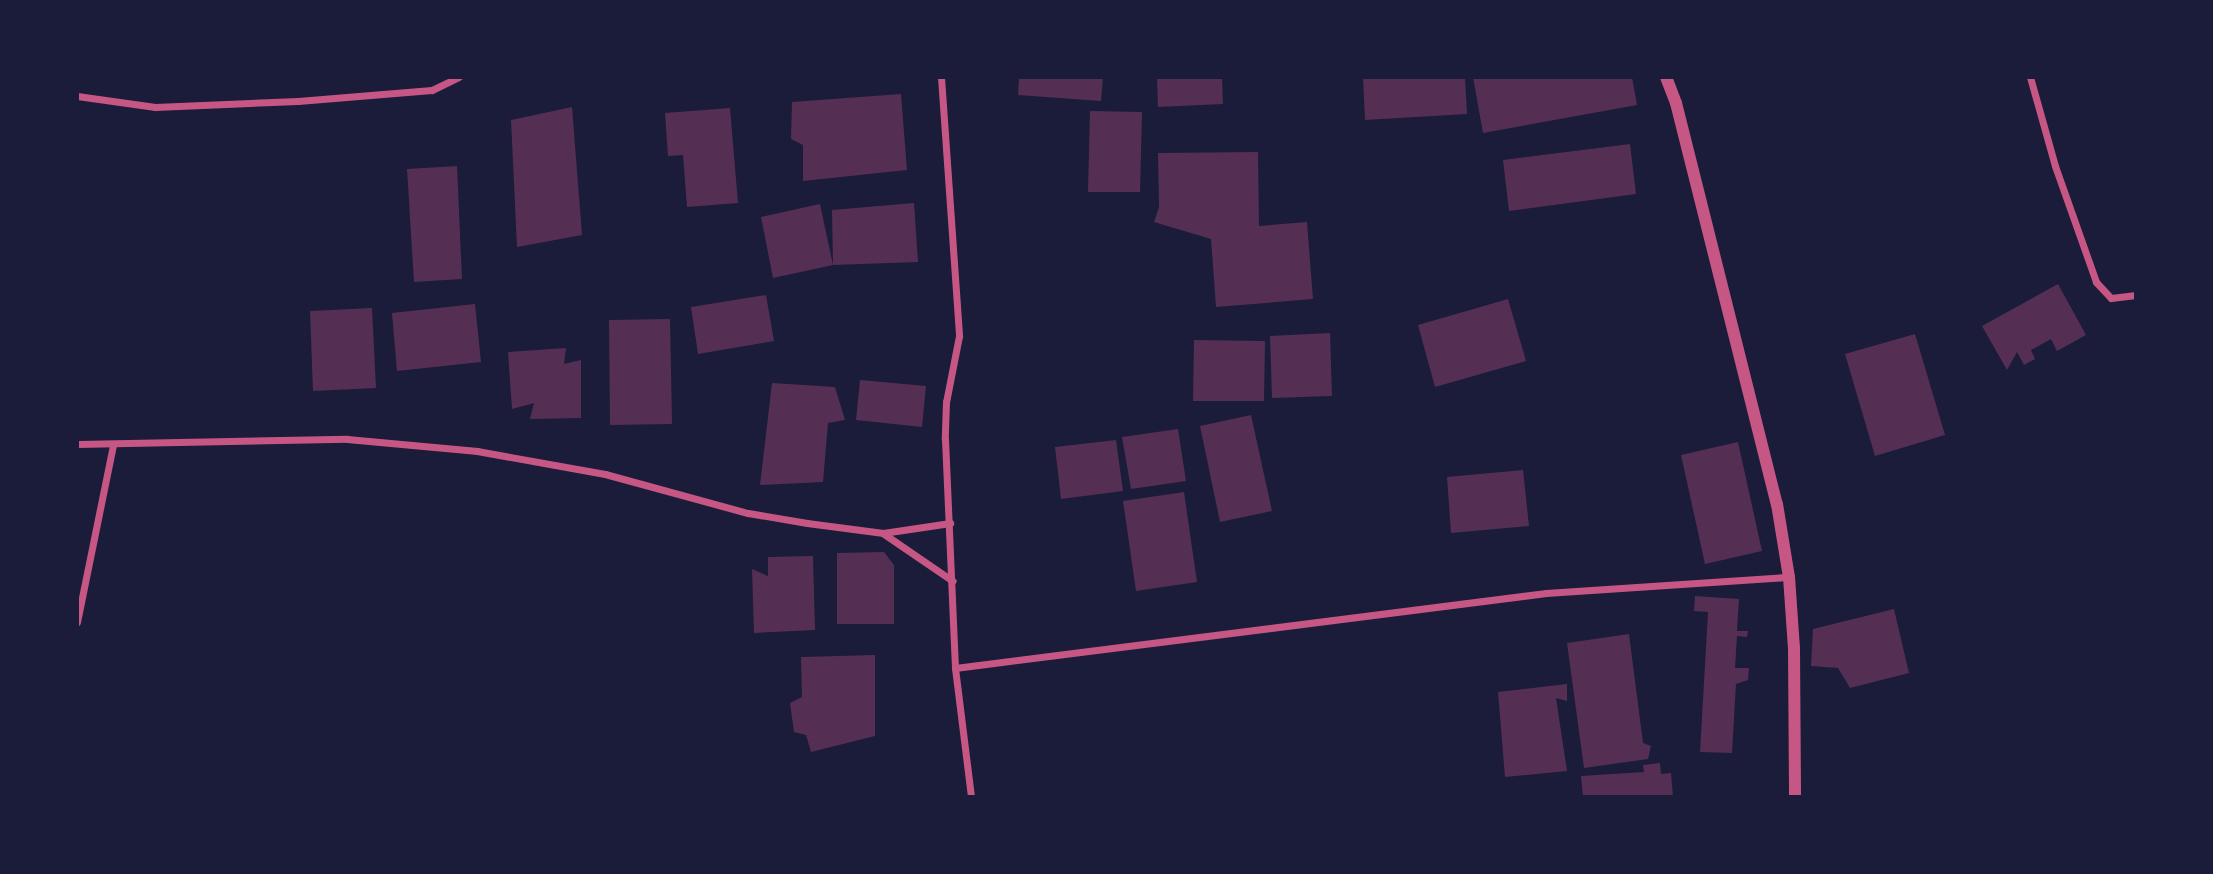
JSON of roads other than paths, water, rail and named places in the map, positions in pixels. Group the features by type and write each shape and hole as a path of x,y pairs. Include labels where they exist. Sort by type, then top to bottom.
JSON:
{"street":[{"path":"77,96 155,107 298,101 432,90 459,77"},
{"path":"941,77 943,145 958,296 959,336 946,402 955,668 971,797"},
{"path":"1666,77 1676,103 1777,504 1789,577 1794,648 1795,797"},
{"path":"2030,77 2055,166 2096,282 2111,298 2136,295"},
{"path":"77,444 347,439 477,451 605,474 748,513 883,533 950,523"},
{"path":"77,622 113,445"},
{"path":"883,533 953,581"},
{"path":"955,668 1546,593 1789,577"}]}
